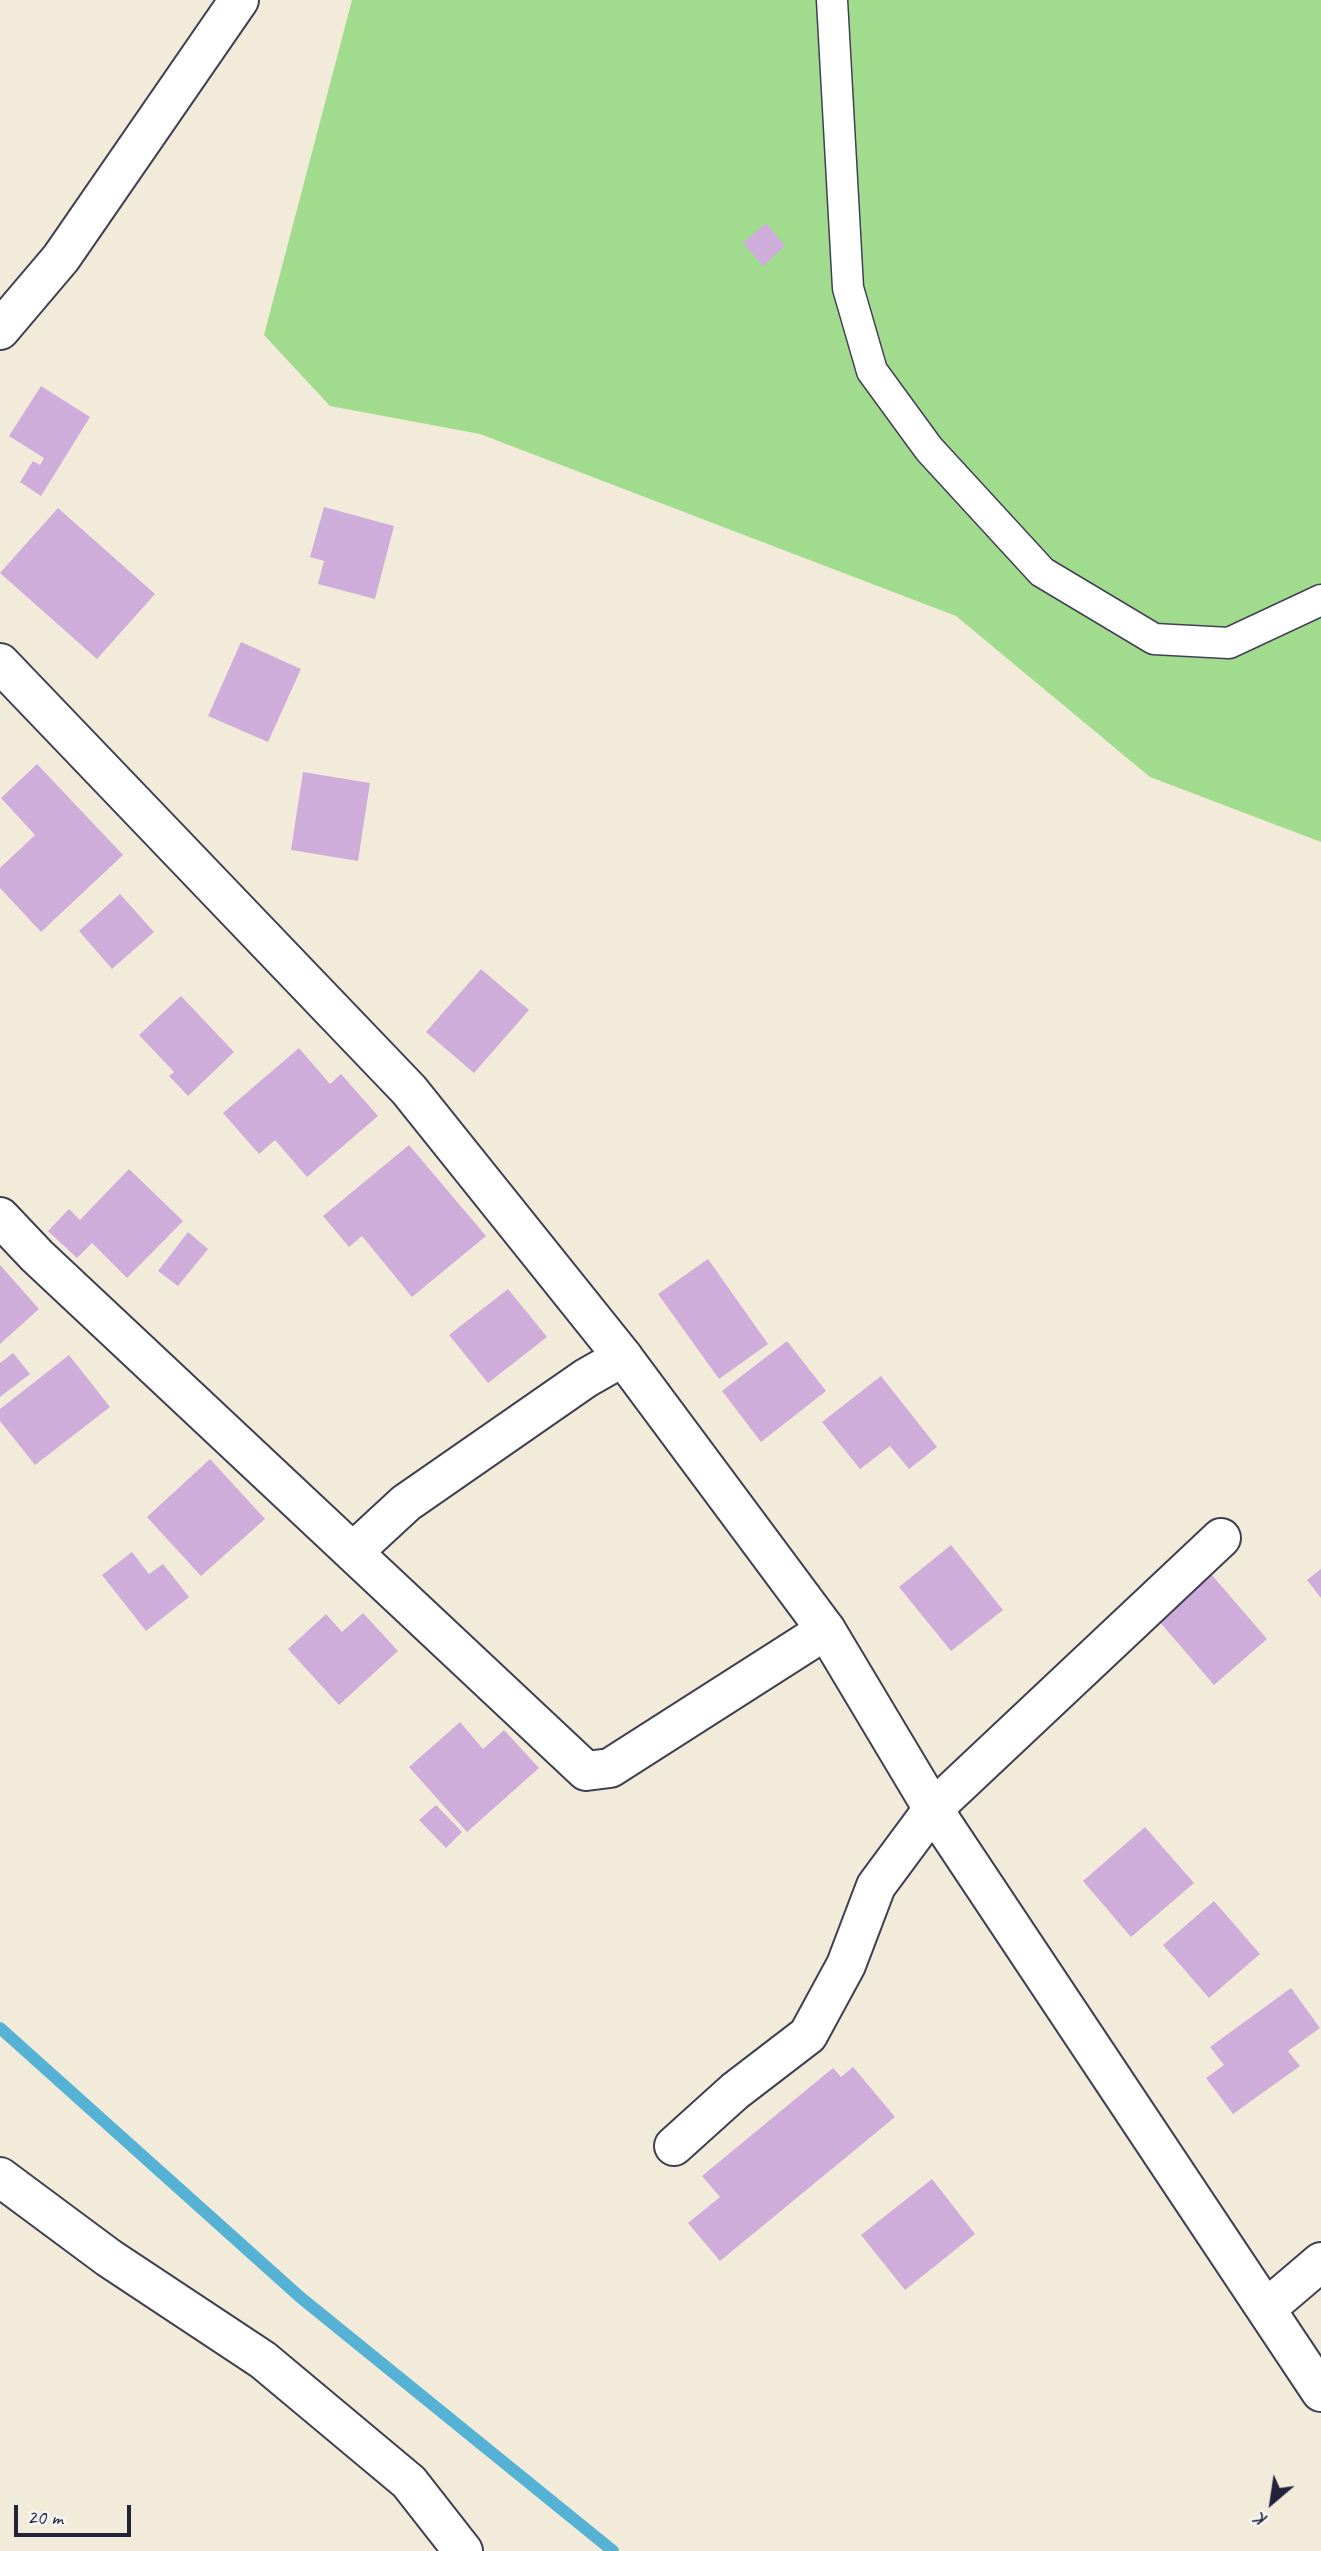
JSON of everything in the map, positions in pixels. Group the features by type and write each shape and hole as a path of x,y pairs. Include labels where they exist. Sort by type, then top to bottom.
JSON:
{"street":[{"path":"0,330 61,258 239,0"},
{"path":"832,0 848,288 872,371 929,449 1042,572 1154,639 1229,643 1321,600"},
{"path":"0,663 409,1090 623,1357 826,1629 933,1809 1321,2392"},
{"path":"0,1217 37,1256 586,1770 610,1768 826,1629"},
{"path":"353,1552 415,1496 586,1378 623,1357"},
{"path":"674,2146 735,2091 807,2035 846,1965 876,1886 933,1809 1221,1538"},
{"path":"0,2176 109,2258 263,2360 409,2482 463,2551"},
{"path":"1267,2308 1321,2262"}],"green space":[{"path":"352,0 1321,0 1321,842 1150,777 956,616 480,434 330,406 264,335"}],"building":[{"path":"766,223 785,246 763,266 743,243"},
{"path":"41,386 90,417 41,496 20,482 33,461 40,465 44,458 9,436"},
{"path":"324,507 394,526 375,599 318,584 324,561 310,557"},
{"path":"58,508 155,594 97,659 0,573"},
{"path":"241,642 301,669 268,742 208,716"},
{"path":"37,764 123,855 41,932 0,888 0,868 35,835 1,798"},
{"path":"303,772 370,783 358,861 291,850"},
{"path":"120,894 154,932 112,969 79,931"},
{"path":"481,969 529,1010 474,1073 426,1032"},
{"path":"181,996 234,1052 188,1096 169,1076 174,1072 139,1035"},
{"path":"299,1048 330,1084 341,1074 378,1116 307,1177 275,1140 259,1154 223,1113"},
{"path":"409,1145 486,1236 412,1297 362,1236 349,1247 323,1216"},
{"path":"129,1169 183,1221 127,1278 92,1243 77,1258 48,1231 69,1209 80,1220"},
{"path":"188,1232 208,1249 178,1286 158,1271"},
{"path":"708,1259 768,1344 719,1379 658,1294"},
{"path":"0,1265 39,1309 0,1344"},
{"path":"508,1289 547,1337 488,1383 449,1335"},
{"path":"787,1341 826,1391 761,1442 722,1391"},
{"path":"13,1353 30,1374 0,1397 0,1363"},
{"path":"69,1355 110,1407 35,1465 0,1421 0,1409"},
{"path":"881,1376 937,1447 909,1469 890,1446 860,1469 822,1422"},
{"path":"210,1459 265,1519 201,1576 147,1517"},
{"path":"951,1545 1003,1610 951,1651 899,1587"},
{"path":"132,1552 149,1574 163,1564 189,1597 146,1631 102,1575"},
{"path":"1205,1567 1267,1639 1214,1685 1152,1613"},
{"path":"1321,1569 1321,1598 1307,1580"},
{"path":"363,1613 398,1651 339,1705 288,1649 326,1614 342,1632"},
{"path":"460,1722 483,1749 504,1730 539,1768 467,1832 409,1767"},
{"path":"436,1805 462,1832 446,1848 419,1820"},
{"path":"1145,1827 1194,1883 1131,1937 1083,1881"},
{"path":"1214,1901 1260,1954 1209,1998 1163,1945"},
{"path":"1291,1988 1320,2028 1288,2051 1300,2066 1233,2114 1206,2078 1224,2065 1210,2047"},
{"path":"853,2067 895,2117 720,2261 688,2223 720,2197 702,2176 833,2068 841,2077"},
{"path":"932,2179 975,2234 905,2290 861,2235"}],"waterway":[{"path":"0,2028 300,2297 613,2551"}]}
